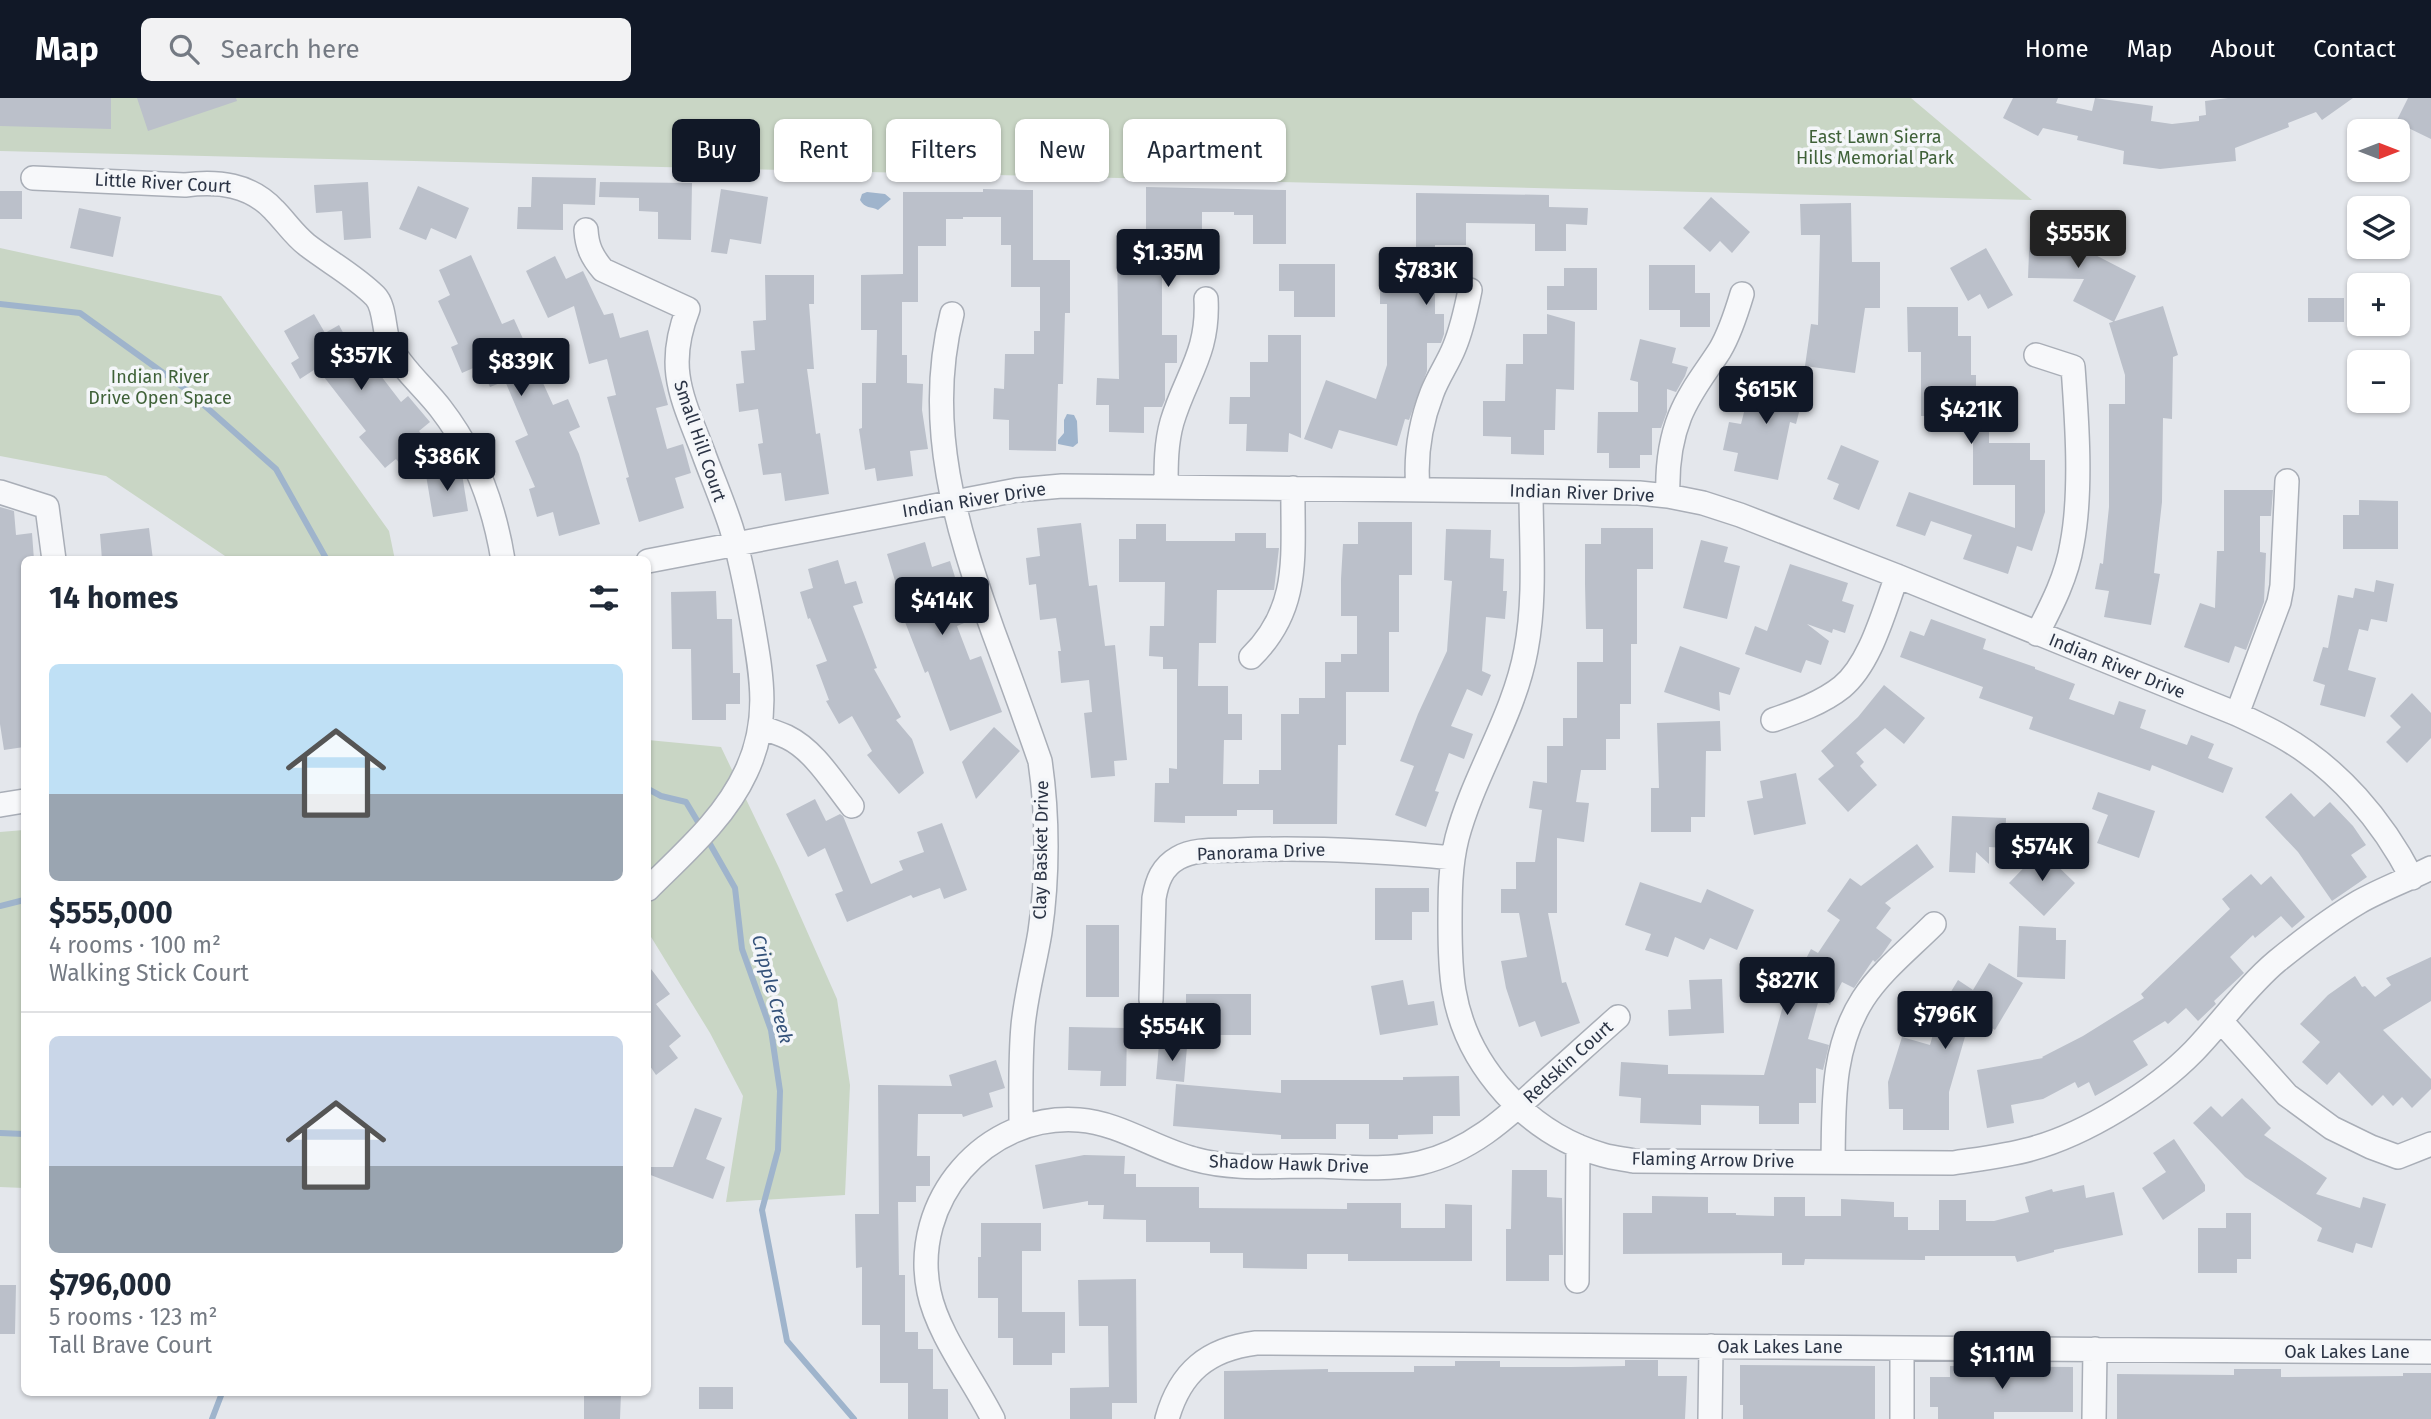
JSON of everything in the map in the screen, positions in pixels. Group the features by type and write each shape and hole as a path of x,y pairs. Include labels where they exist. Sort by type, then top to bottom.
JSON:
{"street":[{"name":"Little River Court","path":"33,178 173,185 228,184 258,196 300,240 378,298 390,346 441,409 477,467 490,501 502,556"},
{"name":"Small Hill Court","path":"586,230 590,252 603,270 615,278 688,309 680,330 676,353 678,384 736,544"},
{"path":"1418,490 1418,447 1424,418 1433,390 1465,319 1470,290"},
{"path":"1668,496 1670,449 1679,417 1693,388 1720,349 1733,323 1742,294"},
{"path":"1166,487 1166,454 1171,425 1203,343 1206,299"},
{"name":"Clay Basket Drive","path":"952,314 941,372 942,432 952,502 965,552 1040,761 1045,793 1044,891 1040,933 1027,991 1023,1028 1021,1128"},
{"path":"2036,355 2073,367 2077,512 2063,579 2037,634"},
{"path":"2237,714 2279,602 2287,481"},
{"name":"Indian River Drive","path":"651,560 1017,490 1062,486 1531,491 1668,496 1703,503 1740,515 1897,576 2237,714 2281,736 2337,776 2421,873"},
{"path":"1251,657 1273,632 1287,602 1292,572 1293,488"},
{"name":"Flaming Arrow Drive","path":"1531,491 1531,617 1526,652 1516,685 1461,824 1453,858 1450,889 1450,962 1454,993 1462,1021 1474,1049 1490,1075 1518,1107 1541,1125 1578,1146 1605,1156 1634,1161 1953,1163 2035,1148 2078,1130 2119,1108 2156,1083 2192,1053 2274,964 2321,926 2359,902 2421,873"},
{"path":"0,492 47,507 53,556"},
{"path":"651,886 724,809 747,771 760,727 762,677 736,544"},
{"path":"1773,720 1802,710 1842,686 1861,664 1897,576"},
{"path":"760,727 788,737 813,757 852,806"},
{"path":"0,805 21,802"},
{"name":"Panorama Drive","path":"1151,1000 1155,890 1157,881 1166,868 1179,857 1194,852 1290,848 1373,850 1453,858"},
{"path":"1833,1162 1835,1083 1839,1052 1849,1024 1864,998 1883,974 1934,924"},
{"name":"Redskin Court","path":"1518,1107 1618,1017"},
{"path":"2221,1021 2287,1095 2332,1128 2398,1157 2431,1144"},
{"name":"Shadow Hawk Drive","path":"993,1419 945,1334 933,1306 929,1290 926,1246 939,1203 963,1166 998,1138 1021,1128 1049,1121 1079,1120 1108,1125 1193,1159 1225,1165 1388,1167 1418,1164 1448,1156 1488,1133 1518,1107"},
{"path":"1577,1281 1578,1146"},
{"name":"Oak Lakes Lane","path":"1167,1419 1171,1403 1183,1381 1196,1366 1213,1354 1246,1344 2431,1352"},
{"path":"1710,1419 1711,1346"},
{"path":"1902,1348 1902,1419"},
{"path":"2094,1419 2095,1349"}],"green space":[{"name":"East Lawn Sierra Hills Memorial Park","path":"0,98 1911,98 2032,200 1286,182 1286,119 1123,119 1123,178 1109,178 1109,119 1015,119 1015,175 1001,175 1001,119 886,119 886,172 872,172 872,119 774,119 774,170 760,169 760,119 672,119 672,167 0,151"},
{"name":"Indian River Drive Open Space","path":"0,248 221,296 389,531 394,556 225,556 106,476 0,456"},
{"path":"651,740 721,747 837,999 850,1085 845,1195 726,1202 743,1096 710,1033 651,937"},
{"path":"21,830 21,1188 0,1187 0,832"}],"water":[{"path":"862,194 885,194 891,199 878,210 866,206 860,200"},
{"path":"1067,414 1074,415 1077,421 1078,443 1073,447 1058,444 1064,433"}],"building":[{"path":"0,98 111,98 111,129 0,126"},
{"path":"137,98 236,98 237,101 148,131"},
{"path":"2013,98 2058,98 2056,103 2092,111 2095,98 2153,106 2151,121 2172,124 2199,121 2199,116 2206,115 2205,101 2228,98 2353,98 2322,120 2316,112 2288,123 2289,127 2235,148 2236,161 2160,169 2123,164 2124,151 2077,140 2078,136 2043,128 2038,136 2003,118"},
{"path":"2408,98 2431,98 2431,139 2410,129 2410,119 2398,119"},
{"path":"532,177 596,178 595,205 563,204 563,230 517,229 518,207 531,207"},
{"path":"368,182 371,238 344,240 342,211 316,213 314,185"},
{"path":"600,182 692,183 691,240 658,239 658,212 639,211 639,198 599,197"},
{"path":"418,186 469,208 456,239 431,228 426,240 399,229"},
{"path":"1146,187 1286,190 1286,244 1253,244 1253,215 1234,215 1234,212 1202,212 1202,239 1174,239 1174,278 1162,278 1162,335 1177,335 1177,363 1165,363 1165,400 1162,407 1144,407 1144,433 1109,432 1109,405 1096,405 1097,378 1119,379 1117,249 1146,249"},
{"path":"721,189 768,197 761,244 730,239 727,254 711,252"},
{"path":"983,189 1033,190 1033,260 1070,260 1070,313 1065,313 1063,384 1058,384 1056,451 1009,450 1009,420 993,419 994,388 1004,389 1005,354 1034,354 1034,331 1040,331 1040,287 1011,287 1011,245 1001,245 1001,217 946,219 946,246 918,246 918,302 902,302 902,355 907,355 907,383 923,384 922,410 928,449 910,451 913,476 877,481 875,468 865,470 859,429 862,428 862,383 876,383 877,330 861,330 861,275 903,274 903,192 983,192"},
{"path":"0,191 22,191 22,219 0,219"},
{"path":"1416,193 1549,195 1549,207 1588,208 1587,225 1566,224 1566,251 1535,251 1535,224 1466,223 1466,245 1435,245 1435,314 1444,314 1444,334 1441,343 1427,343 1427,371 1409,420 1405,419 1397,446 1339,430 1332,449 1304,439 1326,380 1376,399 1387,365 1387,304 1380,304 1380,255 1416,255"},
{"path":"1711,197 1750,232 1732,253 1720,241 1710,252 1683,228"},
{"path":"1851,203 1852,262 1880,262 1880,308 1865,308 1855,373 1805,366 1811,324 1818,325 1820,235 1801,235 1800,204"},
{"path":"79,208 121,217 113,257 70,248"},
{"path":"2030,226 2076,228 2076,245 2136,276 2114,322 2073,301 2084,279 2028,278"},
{"path":"1986,248 2013,295 1988,309 1980,294 1968,301 1950,268"},
{"path":"471,255 502,324 514,319 553,405 568,399 580,427 569,432 579,454 600,524 559,536 553,512 537,517 529,489 535,487 515,441 528,435 505,381 490,387 480,365 462,373 451,347 458,344 438,301 450,295 439,270"},
{"path":"555,256 566,279 583,271 604,315 613,313 620,338 648,330 668,405 656,408 667,449 683,444 691,473 675,478 684,508 639,522 607,397 616,395 607,359 589,364 574,306 548,318 526,271"},
{"path":"1279,264 1335,264 1335,317 1294,317 1294,291 1279,291"},
{"path":"1649,265 1695,265 1695,293 1710,293 1710,327 1680,327 1680,310 1649,310"},
{"path":"1564,268 1597,268 1597,310 1547,310 1547,286 1564,286"},
{"path":"765,275 814,275 814,304 809,304 814,369 807,369 816,434 820,433 829,494 785,501 781,473 763,475 758,444 763,443 758,409 739,412 736,384 744,383 741,351 755,350 753,321 766,320"},
{"path":"2308,298 2344,298 2344,322 2308,322"},
{"path":"2163,306 2178,355 2173,357 2172,419 2163,418 2162,502 2154,573 2160,574 2151,625 2104,617 2109,591 2095,589 2100,563 2103,564 2109,507 2109,404 2125,404 2125,375 2109,323"},
{"path":"1907,307 1958,307 1958,336 1971,336 1971,375 1976,375 1976,399 1989,399 1989,443 2030,443 2030,460 2045,460 2045,512 2032,551 2017,546 2008,574 1963,559 1972,535 1931,521 1925,536 1896,526 1909,492 2015,528 2015,485 1973,485 1973,430 1961,430 1961,416 1921,416 1921,352 1908,352"},
{"path":"314,314 325,333 339,325 355,355 361,350 401,402 408,396 430,422 419,431 431,446 404,469 396,459 385,468 359,437 366,431 317,368 300,379 291,363 299,358 284,331"},
{"path":"1547,314 1575,322 1574,390 1556,389 1555,430 1544,430 1544,455 1511,454 1511,437 1483,436 1483,401 1505,401 1506,364 1523,364 1523,334 1547,334"},
{"path":"1268,335 1301,335 1301,438 1289,433 1288,452 1246,451 1247,424 1229,424 1230,397 1250,397 1250,362 1268,362"},
{"path":"1640,339 1676,348 1672,363 1688,367 1676,392 1667,389 1667,412 1661,428 1652,428 1652,455 1640,455 1640,468 1609,468 1609,453 1597,453 1598,412 1638,412 1638,382 1630,380"},
{"path":"1774,372 1807,381 1796,424 1790,422 1778,480 1734,471 1738,453 1723,450 1729,422 1741,424 1752,381 1771,386"},
{"path":"1841,445 1879,461 1859,510 1833,499 1839,484 1827,479"},
{"path":"461,468 468,511 433,517 426,475"},
{"path":"2224,490 2273,490 2271,516 2260,516 2260,552 2266,553 2264,602 2246,650 2235,646 2229,663 2184,647 2200,603 2215,608 2217,551 2224,551"},
{"path":"2359,500 2398,501 2398,549 2343,549 2343,515 2359,515"},
{"path":"0,507 14,511 16,535 32,533 34,556 21,556 21,747 4,750 0,724"},
{"path":"1358,522 1412,522 1412,575 1399,575 1399,632 1389,632 1389,692 1346,692 1346,745 1338,745 1337,824 1273,824 1273,810 1237,810 1237,816 1185,816 1185,823 1154,822 1155,783 1169,783 1169,768 1177,769 1177,669 1163,669 1163,657 1149,656 1150,626 1164,626 1165,582 1119,582 1119,539 1136,539 1136,524 1166,524 1166,541 1235,541 1235,533 1266,533 1266,548 1279,548 1274,590 1217,590 1216,643 1199,643 1198,686 1228,686 1228,714 1242,714 1242,740 1224,740 1223,784 1259,784 1259,770 1281,770 1281,714 1299,714 1299,698 1325,698 1325,662 1341,662 1341,654 1357,654 1357,616 1341,616 1341,579 1343,544 1358,544"},
{"path":"1081,523 1089,586 1097,585 1105,646 1115,645 1127,760 1114,761 1115,776 1091,778 1084,713 1092,712 1089,680 1061,683 1058,651 1061,651 1056,618 1040,620 1036,584 1029,585 1026,558 1040,556 1037,528"},
{"path":"149,528 152,556 102,556 100,534"},
{"path":"1601,528 1653,528 1653,569 1637,569 1637,644 1631,644 1631,704 1620,704 1620,739 1606,739 1606,770 1581,770 1576,802 1589,803 1584,842 1557,838 1557,913 1548,913 1562,983 1566,982 1580,1023 1541,1037 1535,1021 1519,1027 1506,988 1501,961 1527,957 1519,913 1501,913 1501,889 1516,889 1516,862 1535,862 1542,810 1529,808 1533,781 1547,783 1547,746 1563,746 1563,718 1577,718 1577,662 1603,662 1603,629 1586,629 1585,584 1585,544 1601,544"},
{"path":"1446,529 1491,530 1490,558 1504,559 1503,591 1507,591 1505,619 1486,617 1482,671 1491,675 1482,696 1467,689 1451,726 1473,734 1464,759 1449,753 1426,827 1395,815 1414,766 1400,761 1447,651 1452,581 1444,580"},
{"path":"1701,540 1728,547 1724,562 1740,566 1727,619 1683,608"},
{"path":"925,542 932,567 950,561 969,621 957,626 970,660 981,656 1002,712 950,731 928,671 925,673 905,622 907,621 887,554"},
{"path":"838,560 845,584 856,581 863,603 853,606 877,668 874,669 901,717 896,720 912,739 924,773 899,794 867,755 872,751 852,716 839,724 826,701 829,700 816,665 827,661 810,618 808,619 800,592 813,588 808,569"},
{"path":"1790,564 1848,583 1842,601 1854,605 1845,633 1833,629 1832,633 1807,624 1829,641 1821,665 1806,660 1801,673 1745,654 1755,626 1767,631"},
{"path":"2376,580 2394,584 2387,622 2371,619 2368,631 2359,629 2348,670 2376,678 2365,717 2320,705 2325,685 2313,681 2323,647 2328,648 2338,595 2353,598 2355,588 2374,592"},
{"path":"716,591 717,619 732,619 733,673 740,673 740,704 726,704 726,720 692,720 691,649 672,649 671,592"},
{"path":"1931,619 1986,639 1983,649 2075,684 2069,699 2114,715 2119,701 2146,710 2140,728 2187,745 2191,735 2214,744 2208,758 2233,768 2223,793 2152,765 2150,771 2029,729 2033,717 1979,698 1983,687 1900,657 1910,631 1924,636"},
{"path":"1680,646 1740,668 1730,695 1719,692 1720,711 1664,692"},
{"path":"1884,685 1925,718 1904,744 1885,728 1856,753 1864,762 1860,766 1877,785 1848,812 1818,779 1834,766 1821,751 1858,717"},
{"path":"2412,693 2431,713 2431,738 2407,763 2386,742 2401,727 2390,716"},
{"path":"1720,721 1721,751 1706,751 1705,817 1691,817 1691,832 1651,832 1651,788 1659,788 1657,723"},
{"path":"994,727 1020,751 976,799 962,762"},
{"path":"1796,773 1806,824 1754,835 1747,801 1763,798 1760,781"},
{"path":"2098,792 2155,811 2139,858 2097,843 2108,815 2092,809"},
{"path":"2291,793 2314,817 2330,802 2353,826 2366,845 2351,855 2367,877 2332,901 2298,852 2265,817"},
{"path":"815,799 826,821 840,814 843,816 871,884 903,870 899,861 924,852 917,832 942,823 967,890 944,899 940,888 913,898 911,895 847,922 835,894 843,891 825,848 808,857 786,814"},
{"path":"1952,816 2006,818 2005,848 1989,847 1989,864 1976,852 1975,873 1949,872"},
{"path":"1917,844 1934,867 1885,903 1891,908 1876,928 1892,940 1881,956 1875,962 1873,960 1854,988 1842,982 1830,1005 1819,999 1808,1039 1829,1045 1823,1070 1816,1068 1816,1103 1799,1103 1799,1124 1759,1124 1759,1106 1701,1105 1701,1125 1640,1123 1641,1098 1619,1096 1621,1062 1668,1065 1668,1074 1764,1075 1784,1002 1811,949 1818,953 1840,920 1827,911 1850,878 1861,886"},
{"path":"2041,850 2075,883 2044,916 2009,883"},
{"path":"2251,874 2261,885 2271,876 2305,917 2292,928 2281,916 2255,938 2253,935 2230,957 2244,973 2214,1001 2216,1004 2198,1021 2186,1008 2168,1024 2165,1021 2133,1041 2148,1065 2095,1096 2089,1082 2078,1088 2075,1082 2043,1099 2011,1105 2014,1123 1987,1128 1977,1070 2043,1058 2144,998 2141,994 2230,909 2222,899"},
{"path":"1640,882 1701,903 1707,889 1754,910 1737,950 1710,938 1704,950 1675,937 1668,957 1645,950 1651,934 1625,925"},
{"path":"1375,888 1429,888 1429,912 1412,912 1412,940 1375,940"},
{"path":"1086,925 1119,925 1119,997 1086,997"},
{"path":"2019,926 2056,928 2056,940 2066,940 2065,979 2017,977"},
{"path":"2431,957 2431,1001 2383,1030 2431,1079 2431,1089 2412,1108 2402,1097 2393,1106 2383,1095 2372,1106 2339,1072 2327,1085 2302,1062 2320,1042 2300,1024 2328,995 2355,976 2362,987 2365,986 2375,997 2391,985 2386,978"},
{"path":"1989,963 2023,983 1995,1030 1971,1016 1949,1092 1949,1130 1903,1130 1903,1109 1889,1109 1888,1082 1902,1037 1930,1045 1940,1010 1958,980 1973,990"},
{"path":"651,969 670,994 656,1004 681,1036 669,1046 678,1058 656,1075 651,1068"},
{"path":"1722,979 1724,1033 1669,1036 1668,1010 1691,1009 1689,980"},
{"path":"1403,980 1408,1005 1434,1001 1438,1025 1380,1035 1371,986"},
{"path":"1186,994 1251,994 1251,1035 1177,1035 1177,1005 1186,1005"},
{"path":"1069,1027 1127,1028 1126,1086 1100,1086 1101,1071 1068,1070"},
{"path":"1159,1044 1187,1047 1184,1082 1156,1079"},
{"path":"996,1060 1005,1088 989,1093 993,1107 963,1117 962,1114 918,1114 917,1156 930,1156 930,1186 916,1186 916,1202 898,1202 899,1275 905,1275 905,1332 918,1332 918,1349 933,1349 933,1389 948,1389 948,1419 908,1419 908,1383 880,1383 880,1325 862,1325 862,1267 856,1268 855,1214 879,1214 878,1085 952,1086 949,1075"},
{"path":"1459,1076 1460,1116 1433,1116 1433,1134 1398,1135 1398,1139 1369,1139 1369,1124 1336,1124 1336,1139 1281,1139 1281,1135 1173,1126 1176,1084 1281,1093 1281,1080 1403,1080 1403,1077"},
{"path":"2242,1098 2271,1128 2264,1135 2327,1178 2316,1194 2360,1208 2363,1197 2386,1204 2372,1248 2356,1243 2353,1253 2317,1241 2322,1228 2245,1177 2193,1123 2211,1106 2222,1117"},
{"path":"695,1108 722,1118 706,1159 725,1167 713,1199 651,1175 651,1167 673,1167"},
{"path":"2174,1139 2205,1185 2205,1191 2163,1220 2142,1188 2166,1172 2153,1153"},
{"path":"1084,1155 1125,1156 1124,1174 1136,1174 1136,1187 1199,1187 1199,1208 1347,1209 1347,1203 1401,1203 1401,1228 1445,1228 1445,1204 1472,1205 1472,1261 1348,1261 1348,1254 1307,1254 1307,1269 1243,1268 1243,1253 1210,1253 1210,1242 1146,1242 1146,1220 1103,1219 1104,1205 1088,1205 1088,1201 1043,1209 1035,1165"},
{"path":"1512,1170 1547,1170 1547,1197 1562,1198 1563,1255 1549,1255 1549,1281 1506,1281 1506,1229 1511,1229"},
{"path":"2084,1185 2086,1198 2114,1192 2123,1235 2054,1250 2017,1262 2015,1256 1925,1256 1925,1260 1805,1259 1804,1265 1782,1265 1782,1253 1623,1254 1623,1213 1652,1213 1652,1196 1708,1197 1708,1213 1774,1216 1774,1197 1805,1197 1805,1216 1841,1216 1841,1199 1894,1202 1894,1217 1908,1217 1908,1230 1939,1230 1939,1200 1966,1200 1966,1221 1994,1221 2029,1212 2025,1197 2052,1189 2053,1192"},
{"path":"2226,1213 2251,1213 2251,1259 2237,1259 2237,1273 2198,1273 2198,1228 2226,1228"},
{"path":"981,1223 1041,1223 1041,1251 1022,1251 1022,1312 1065,1312 1065,1353 1052,1353 1052,1365 1013,1365 1013,1338 998,1338 998,1298 978,1298"},
{"path":"1136,1279 1137,1403 1112,1403 1112,1419 1070,1419 1070,1388 1109,1387 1108,1326 1079,1326 1078,1280"},
{"path":"0,1285 16,1285 15,1334 0,1334"},
{"path":"1625,1360 1658,1360 1658,1376 1687,1376 1685,1419 1224,1419 1224,1371 1328,1369 1328,1372 1414,1372 1414,1366 1455,1366 1455,1361 1500,1361 1500,1367 1571,1367 1625,1366"},
{"path":"1740,1365 1875,1366 1875,1419 1743,1419 1743,1405 1740,1405"},
{"path":"1950,1366 2073,1367 2073,1412 1994,1412 1994,1419 1938,1419 1938,1407 1930,1407 1930,1377 1950,1377"},
{"path":"2234,1369 2281,1369 2281,1377 2403,1376 2403,1373 2431,1373 2431,1419 2117,1419 2117,1374 2234,1375"},
{"path":"699,1387 733,1387 733,1409 699,1409"},
{"path":"584,1396 621,1396 620,1419 584,1419"}],"waterway":[{"path":"0,304 80,313 187,390 276,469 325,556"},
{"name":"Cripple Creek","path":"651,791 686,802 701,827"},
{"name":"Cripple Creek","path":"706,837 735,888 742,949 771,1030 780,1091 778,1150 762,1210 787,1341 854,1419"},
{"path":"0,906 21,901"},
{"path":"0,1133 21,1134"},
{"path":"212,1419 221,1396"}]}
